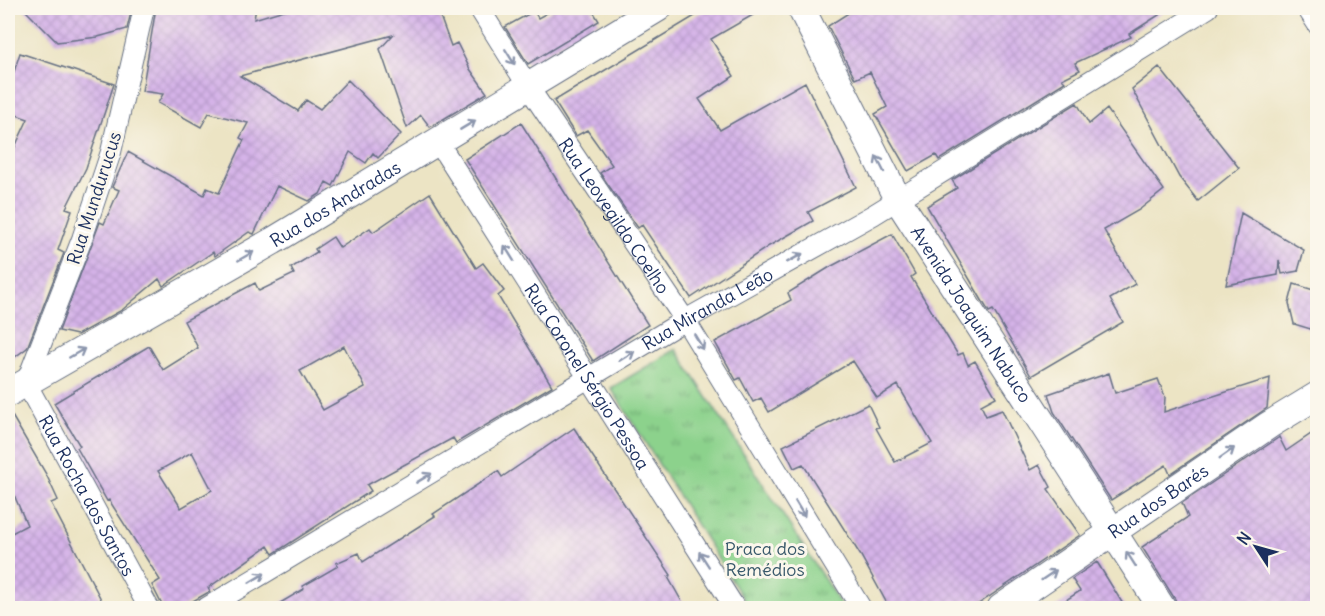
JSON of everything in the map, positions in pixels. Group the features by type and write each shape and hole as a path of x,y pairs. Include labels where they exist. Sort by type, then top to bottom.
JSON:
{"street":[{"name":"Rua Mundurucus","path":"17,388 82,239 111,152 144,8"},
{"name":"Rua Leovegildo Coelho","path":"479,8 529,88 685,320 861,609"},
{"name":"Rua dos Andradas","path":"17,388 438,142 658,8"},
{"name":"Avenida Joaquim Nabuco","path":"801,8 898,200 1162,609"},
{"name":"Rua Miranda Leão","path":"206,609 685,320 898,200 1208,8"},
{"path":"1307,8 1317,25"},
{"name":"Rua Coronel Sérgio Pessoa","path":"438,142 735,609"},
{"name":"Rua Rocha dos Santos","path":"17,388 149,609"},
{"name":"Rua dos Barés","path":"1001,609 1269,425 1317,395"}],"green space":[{"name":"Praca dos Remédios","path":"676,349 843,608 749,608 611,388"}],"building":[{"path":"23,8 132,8 127,29 98,37 57,42"},
{"path":"156,8 256,8 254,19 291,8 437,8 451,46 457,43 470,69 487,93 430,127 421,115 407,128 380,49 393,35 240,76 298,111 306,100 320,109 348,80 401,134 378,158 373,153 366,163 350,152 333,186 326,182 320,194 309,201 277,186 254,234 249,232 215,256 213,252 163,286 159,279 122,310 77,335 59,331 100,222 104,224 119,190 112,187 128,152 204,195 207,188 219,193 244,140 240,138 248,123 209,113 201,127 158,103 163,94 142,91"},
{"path":"556,8 591,8 599,21 528,64 505,27 534,11 538,18"},
{"path":"708,8 765,8 711,39 734,76 699,99 720,130 805,82 856,187 808,212 813,221 769,246 691,298 642,225 638,228 600,173 612,165 587,130 576,136 554,101"},
{"path":"856,8 1170,8 1129,34 1131,37 1075,63 1080,70 1062,79 1065,82 939,160 936,155 908,171 875,114 887,107 870,72 855,79 828,26"},
{"path":"20,53 114,84 86,168 66,208 72,210 58,250 64,253 27,348 8,362 8,162 28,119 8,112 8,90"},
{"path":"1159,67 1239,168 1198,201 1179,177 1132,89"},
{"path":"1077,103 1089,124 1107,109 1164,190 1139,210 1104,230 1135,284 1110,299 1123,322 1031,376 993,310 989,312 927,206 957,188 952,180"},
{"path":"521,123 648,325 593,361 465,159"},
{"path":"430,193 476,268 483,263 504,291 498,296 552,386 456,443 453,438 367,485 371,491 273,554 268,546 208,588 210,592 179,609 164,609 152,585 160,580 109,500 107,501 77,448 80,446 54,403 149,346 163,370 198,348 184,321 255,283 259,291 294,274 291,268 317,252 315,249 333,237 340,248 370,228 373,232","holes":["344,346 365,387 323,410 300,371","192,452 212,490 181,508 158,471"]},
{"path":"1241,213 1304,250 1298,271 1282,274 1279,260 1278,275 1226,285"},
{"path":"892,234 915,274 911,277 958,355 963,353 968,365 975,361 996,397 981,405 986,416 1002,410 1030,470 1039,465 1051,487 1048,489 1080,535 971,609 890,609 861,556 803,464 794,468 783,446 868,404 879,427 876,428 895,462 932,443 898,385 877,398 853,361 769,412 761,398 753,402 740,378 736,380 715,342 791,300 788,293 830,267"},
{"path":"1294,284 1317,291 1317,331 1294,324 1289,303"},
{"path":"1109,373 1115,393 1158,379 1165,397 1164,412 1270,378 1267,408 1170,474 1166,465 1111,500 1054,412 1048,394"},
{"path":"8,409 46,474 58,500 51,503 106,609 8,609 8,535 27,525 8,481"},
{"path":"574,428 671,575 668,577 686,609 270,609 304,589 303,586 338,566 336,563 359,553 363,562 435,516 433,514 498,471 502,477"},
{"path":"1317,430 1317,609 1178,609 1175,599 1142,547 1188,517 1182,503 1279,437 1286,451"},
{"path":"1097,562 1126,609 1052,609 1080,591 1072,579"}]}
